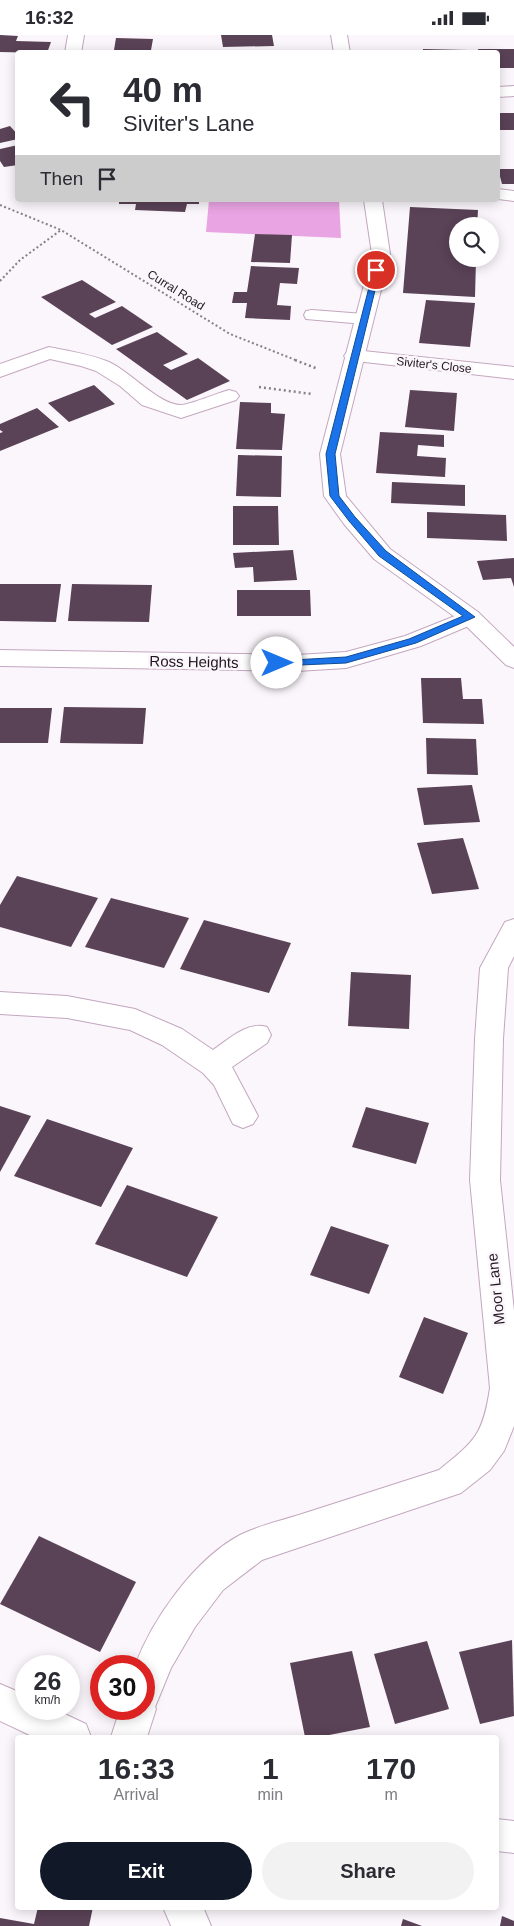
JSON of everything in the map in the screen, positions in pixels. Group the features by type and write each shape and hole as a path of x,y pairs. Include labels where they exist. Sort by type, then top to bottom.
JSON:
{"street":[{"path":"74,50 76,35"},
{"path":"339,35 342,50"},
{"path":"500,91 514,91"},
{"path":"500,194 514,196"},
{"path":"373,202 381,254 330,454 335,496 352,519 382,553 470,617 514,660"},
{"path":"0,371 48,353 86,361 103,367 127,382 149,401 181,412 230,396"},
{"name":"Siviter's Close","path":"354,357 514,373"},
{"name":"Ross Heights","path":"0,658 297,663 346,660 412,641 470,617"},
{"name":"Moor Lane","path":"155,1662 182,1615 211,1578 252,1547 448,1482 503,1442 502,1415 506,1387 485,1180 489,1039 494,967 514,929"},
{"path":"0,1003 67,1007 135,1020 172,1037 213,1065 224,1078 243,1116"},
{"path":"213,1065 257,1035"},
{"path":"0,1702 69,1735"},
{"path":"130,1735 134,1720"},
{"path":"183,1910 191,1926"}],"lane":[{"path":"312,315 364,319"},
{"path":"499,1835 514,1837"}],"path":[{"name":"Curral Road","path":"0,205 61,230 230,334 346,390"},
{"path":"0,281 20,260 61,230"},
{"path":"230,396 261,386 346,390"}],"shaded area":[{"path":"209,202 339,202 341,238 206,232"}],"building":[{"path":"0,35 18,36 16,41 51,42 48,50 0,52"},
{"path":"221,35 272,35 274,46 223,47"},
{"path":"116,38 153,39 151,50 114,50"},
{"path":"423,49 469,50 423,50"},
{"path":"514,49 514,68 500,68 500,50 478,50"},
{"path":"500,113 514,113 514,130 500,130"},
{"path":"10,126 15,132 15,140 0,143 0,129"},
{"path":"15,146 15,165 4,167 0,161 0,149"},
{"path":"500,169 514,169 514,184 502,184"},
{"path":"119,202 199,202 199,204 187,204 185,212 135,210 136,204 119,204"},
{"path":"410,207 478,210 478,217 449,217 449,267 476,267 475,297 403,293"},
{"path":"255,234 292,235 290,263 251,262"},
{"path":"251,266 299,268 297,284 280,283 277,305 291,306 290,320 245,318 247,303 232,303 234,292 247,292"},
{"path":"82,280 116,302 89,314 95,318 122,306 153,327 112,345 41,297"},
{"path":"426,300 475,303 470,347 419,343"},
{"path":"157,332 188,354 163,365 171,370 198,358 230,381 187,400 116,349"},
{"path":"94,385 115,404 69,422 48,403"},
{"path":"410,390 457,393 454,431 405,427"},
{"path":"240,402 271,403 271,413 285,414 282,450 236,449"},
{"path":"37,408 59,427 0,451 0,433 3,432 0,430 0,424"},
{"path":"380,432 444,435 444,447 418,445 417,456 446,458 445,477 376,473"},
{"path":"238,455 282,456 281,497 236,496"},
{"path":"392,482 465,485 465,506 391,503"},
{"path":"233,506 278,506 279,545 233,545"},
{"path":"427,512 506,515 507,541 427,538"},
{"path":"293,550 297,580 254,582 253,567 235,568 233,553"},
{"path":"514,558 514,587 511,578 483,580 477,561"},
{"path":"0,584 61,584 56,622 0,621"},
{"path":"72,584 152,585 149,622 68,621"},
{"path":"237,590 310,590 311,616 237,616"},
{"path":"421,678 461,678 463,699 482,699 484,724 423,723"},
{"path":"64,707 146,708 143,744 60,743"},
{"path":"0,708 52,708 48,743 0,743"},
{"path":"426,738 476,739 478,775 427,774"},
{"path":"472,785 480,822 424,825 417,788"},
{"path":"463,838 479,889 432,894 417,843"},
{"path":"17,876 98,898 71,947 0,927 0,905"},
{"path":"111,898 189,918 164,968 85,947"},
{"path":"204,920 291,943 269,993 180,969"},
{"path":"351,972 411,975 409,1029 348,1026"},
{"path":"0,1106 31,1116 0,1172"},
{"path":"366,1107 429,1123 416,1164 352,1147"},
{"path":"47,1119 133,1148 101,1207 14,1176"},
{"path":"127,1185 218,1217 187,1277 95,1244"},
{"path":"331,1226 389,1245 369,1294 310,1275"},
{"path":"424,1317 468,1333 443,1394 399,1377"},
{"path":"39,1536 136,1582 100,1652 0,1604"},
{"path":"512,1640 514,1716 480,1724 459,1652"},
{"path":"427,1641 449,1709 395,1724 374,1654"},
{"path":"352,1651 370,1727 329,1735 305,1735 290,1663"},
{"path":"37,1910 92,1910 89,1926 0,1926 0,1918 34,1924"},
{"path":"502,1916 514,1921 514,1926 500,1926"},
{"path":"403,1919 422,1926 401,1926"}],"route":[{"path":"277,663 346,660 412,641 470,617 382,553 352,519 335,496 330,454 376,270"}]}
